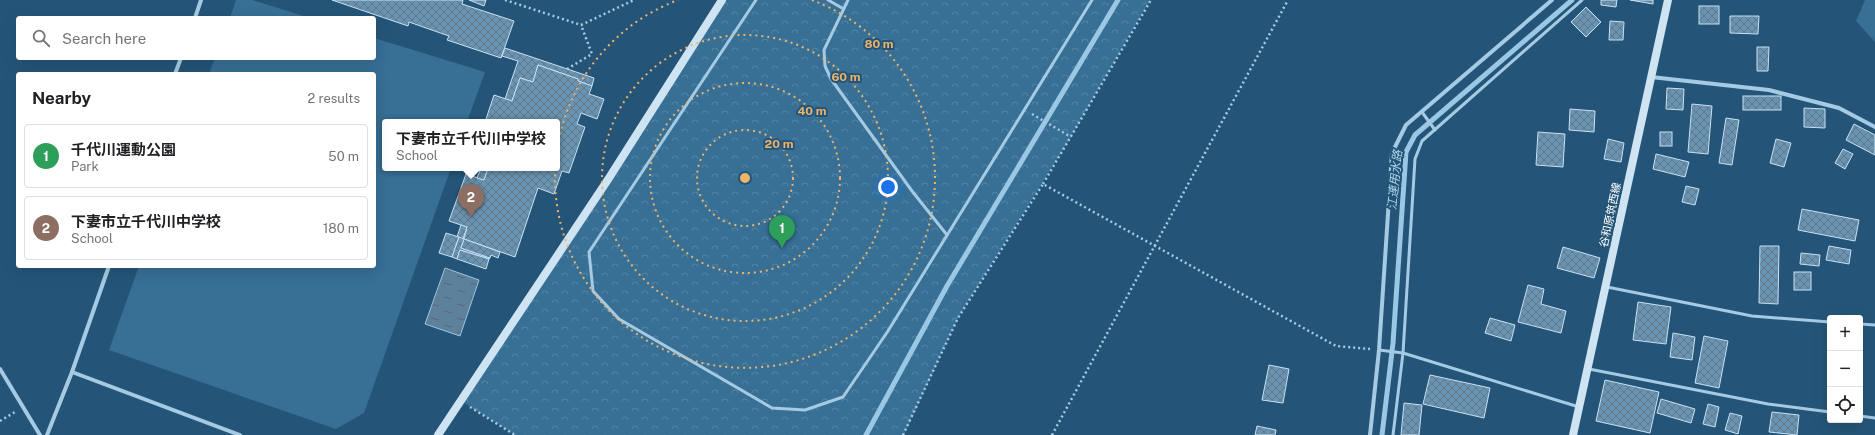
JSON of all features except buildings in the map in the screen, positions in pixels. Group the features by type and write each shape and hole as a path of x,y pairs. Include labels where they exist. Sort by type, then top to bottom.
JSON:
{"street":[{"path":"196,16 201,0"},
{"path":"438,435 609,178 722,0"},
{"path":"1370,435 1379,350 1392,153 1406,126 1552,0"},
{"name":"谷和原筑西線","path":"1573,435 1668,0"},
{"path":"176,72 180,60"},
{"path":"1651,77 1769,90 1839,108 1875,126"},
{"path":"47,435 72,372 108,268"},
{"path":"0,369 22,408 40,435"},
{"path":"72,372 240,435"}],"lane":[{"path":"756,0 589,252 593,291 619,319 772,408 805,410 843,398 888,330 1092,0"},
{"path":"828,0 842,8"},
{"path":"848,0 842,8 824,50 824,66 830,79 912,191 947,235"},
{"path":"1393,435 1403,353 1415,159 1422,141 1582,0"},
{"path":"1422,112 1435,129"},
{"path":"1605,286 1752,316 1827,322"},
{"path":"1863,324 1875,326"},
{"path":"1379,350 1403,353 1580,407"},
{"path":"1587,369 1768,404 1827,412"},
{"path":"1863,416 1875,418"}],"path":[{"path":"505,0 581,24 634,0"},
{"path":"903,435 958,318 1043,184 1150,0"},
{"path":"1052,435 1288,0"},
{"path":"567,69 592,54 581,24"},
{"path":"1025,110 1071,137"},
{"path":"1043,184 1156,245 1336,346 1379,350"},
{"path":"461,402 515,435"},
{"path":"0,420 22,408"}],"green space":[{"path":"236,0 252,0 304,16 231,16"},
{"path":"722,0 1150,0 1071,137 958,318 904,435 515,435 461,401"},
{"path":"1865,0 1875,0 1875,42 1856,21"},
{"path":"376,39 485,72 468,119 382,119 382,171 450,171 364,413 336,429 109,350 138,268 376,268 376,72 210,72 214,60 376,60"}],"water":[{"path":"445,268 479,280 460,336 425,324"}],"waterway":[{"path":"866,435 947,286 1118,0"},
{"name":"江連用水路","path":"1382,435 1393,343 1406,152 1415,135 1572,0"}],"place":[{"name":"下妻市立千代川中学校","path":"471,217"},
{"name":"千代川運動公園","path":"782,248"}]}
